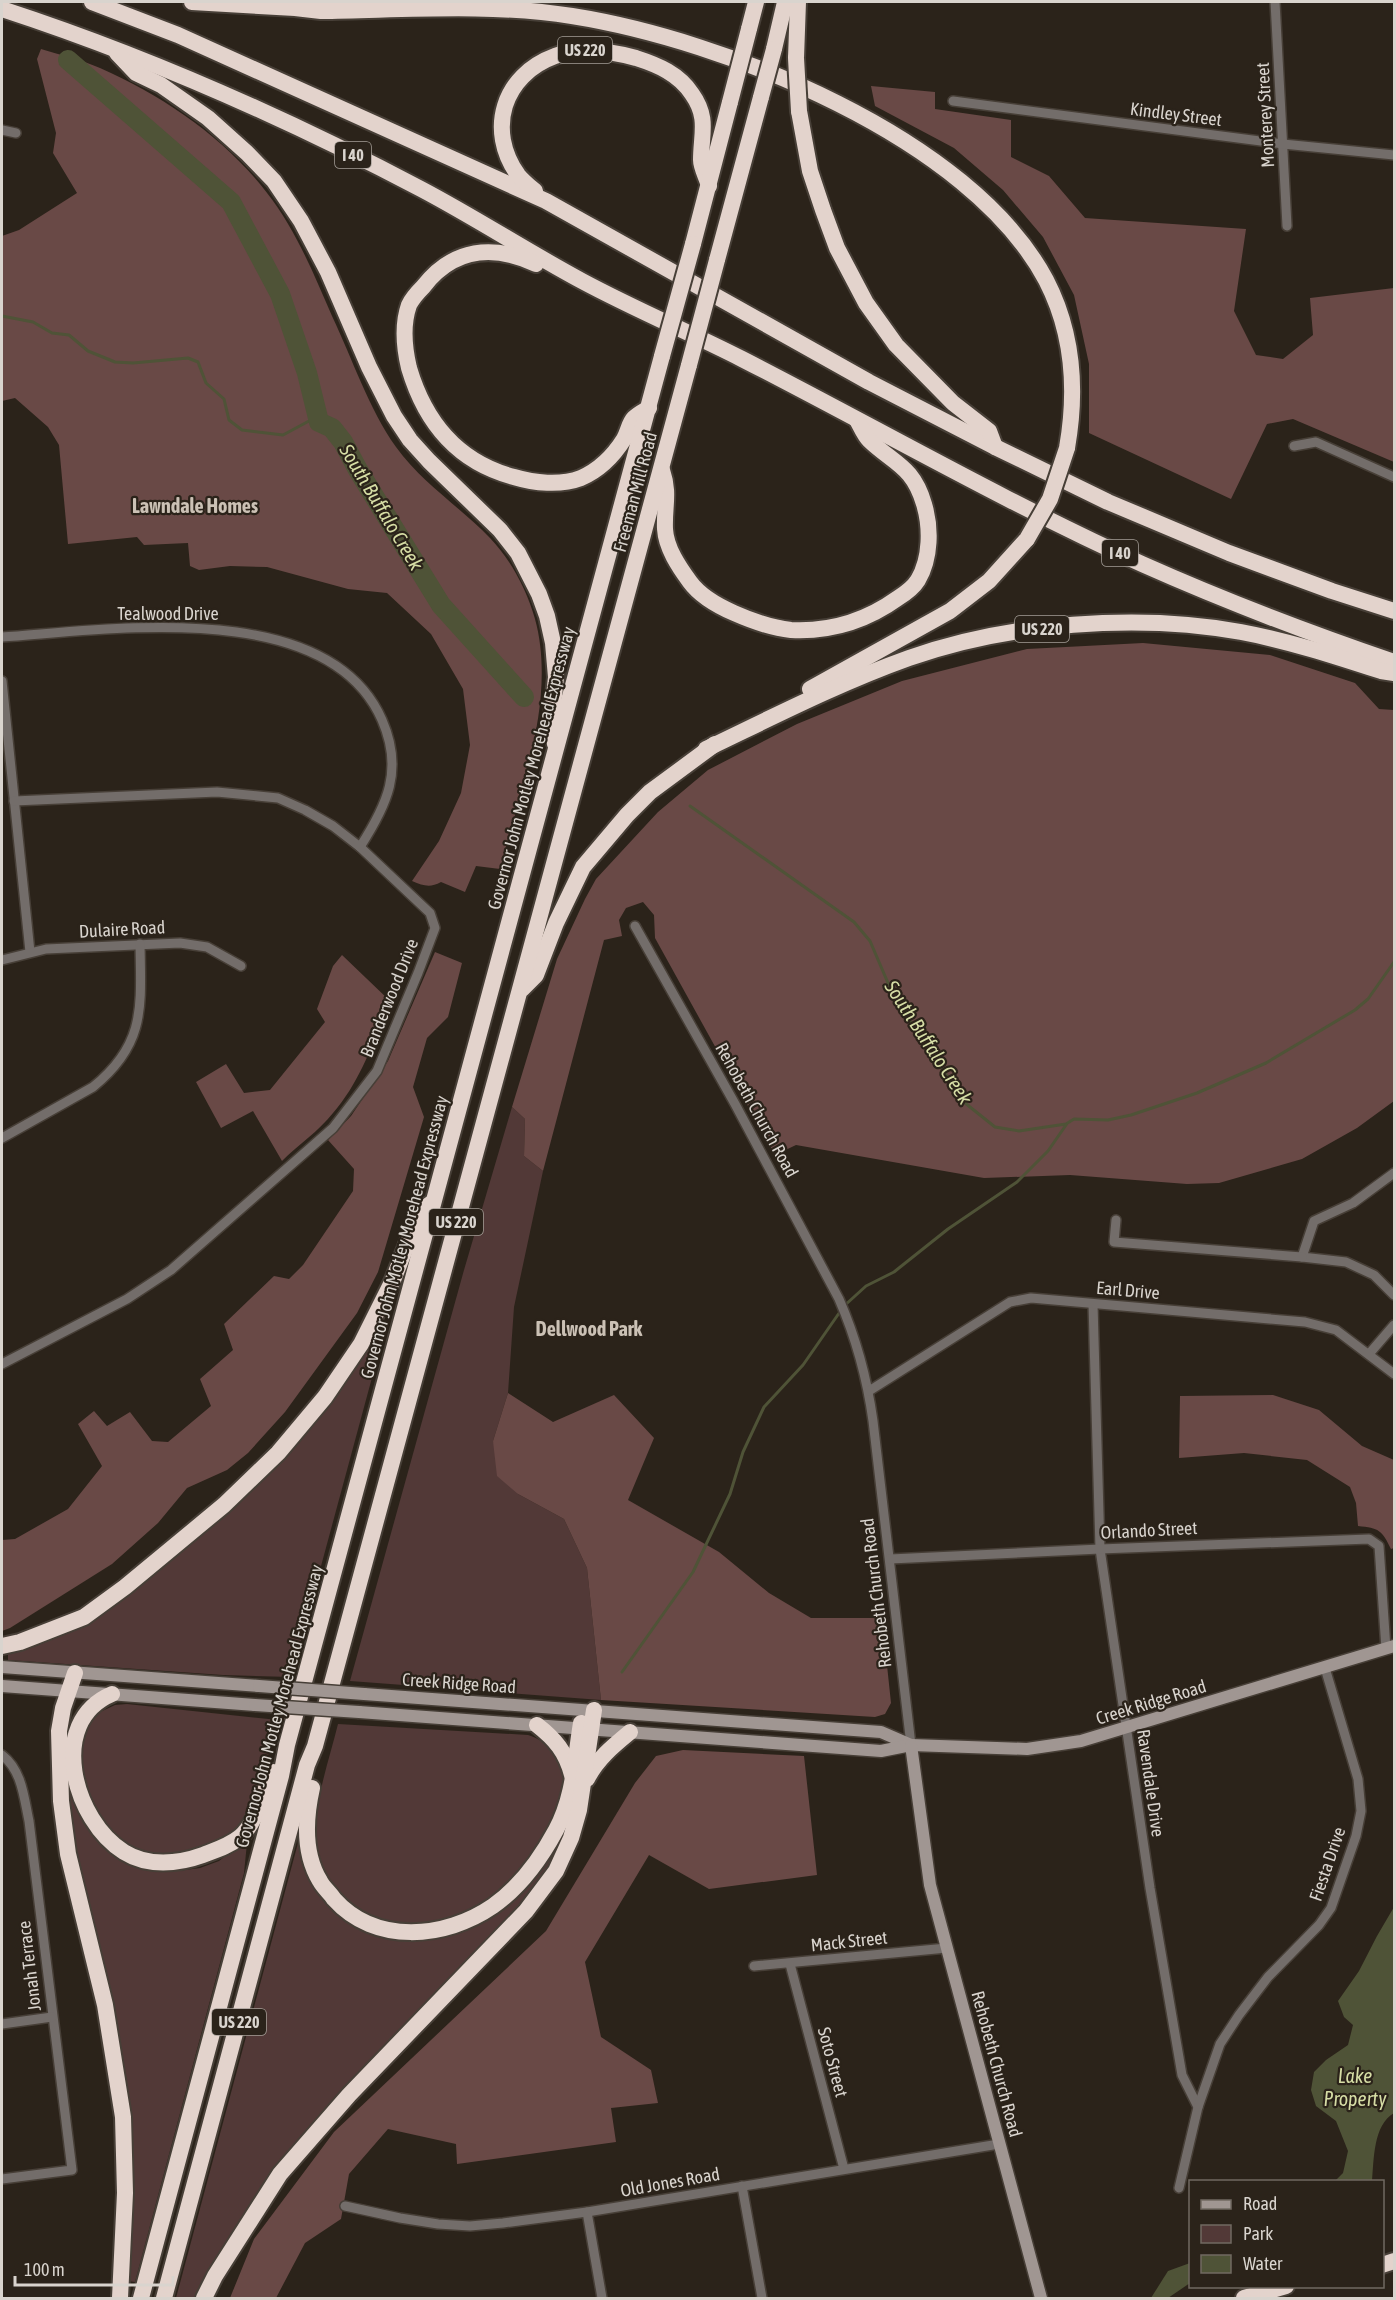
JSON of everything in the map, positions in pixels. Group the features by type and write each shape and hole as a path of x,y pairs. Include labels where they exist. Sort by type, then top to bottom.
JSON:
{"highway":[{"name":"I 40","path":"92,2 178,34 546,201 869,382 995,447 1108,501 1178,532 1287,575 1395,611"},
{"path":"192,2 321,11 431,9 534,11 625,26 670,37 730,57 787,80 877,125 943,168 969,188 1015,233 1033,257 1056,302 1070,353 1073,398 1068,448 1050,499 1027,539 989,581 950,611 706,749"},
{"path":"295,8 379,2"},
{"path":"709,186 756,2"},
{"name":"Freeman Mill Road","path":"519,992 785,2"},
{"path":"798,2 796,58 799,111 810,171 837,248 866,303 896,345 953,403 989,431 995,447"},
{"name":"I 40","path":"2,9 215,90 317,136 423,190 584,282 741,358 1053,521 1139,562 1275,619 1395,662"},
{"path":"112,49 136,74 161,86 208,118 274,181 301,220 328,272 369,367 394,416 410,440 429,461 500,530 518,553 539,594 553,644 556,677 551,725 556,749"},
{"name":"US 220","path":"546,201 519,176 512,163 502,137 501,120 505,103 521,76 534,66 556,55 583,50 623,55 650,62 671,72 684,83 699,105 703,120 701,161 709,186"},
{"name":"Governor John Motley Morehead Expressway","path":"141,2298 433,1202 709,186"},
{"path":"584,282 574,281 522,258 498,252 463,255 445,265 427,281 409,304 404,338 406,356 421,401 444,436 471,458 502,474 535,483 579,479 590,473 607,461 625,438 633,419 649,408"},
{"path":"661,468 668,487 665,532 671,551 691,584 702,595 749,619 789,630 831,628 852,623 868,618 910,590 924,566 929,533 924,503 911,476 897,461 868,439 856,420"},
{"name":"US 220","path":"164,2298 307,1765 315,1746 519,992 536,975 556,922 584,867 620,822 650,792 706,749 811,699 909,658 982,639 1047,628 1131,624 1186,626 1239,632 1286,642 1381,671 1395,673"},
{"path":"2,1646 20,1642 84,1617 125,1587 224,1505 278,1453 324,1398 361,1344 393,1280 419,1214 433,1202"},
{"path":"75,1672 59,1731 61,1801 68,1854 105,2005 123,2117 125,2193 120,2298"},
{"path":"112,1694 102,1698 93,1706 83,1717 76,1730 73,1747 74,1771 82,1802 96,1825 124,1852 142,1859 158,1863 177,1862 224,1846 241,1836 258,1810 270,1777 287,1745"},
{"path":"204,2298 215,2276 280,2174 349,2095 526,1911 556,1871 571,1839 579,1810 589,1710"},
{"path":"537,1725 559,1745 566,1755 572,1777"},
{"path":"315,1746 316,1765 307,1811 307,1838 311,1860 320,1882 358,1920 390,1931 408,1933 444,1927 493,1906 534,1866 557,1829 569,1797 572,1777 586,1729"},
{"path":"582,1791 597,1762 630,1732"},
{"path":"1244,2298 1279,2288"}],"main road":[{"name":"Creek Ridge Road","path":"2,1686 881,1751 911,1744 1027,1749 1081,1742 1390,1648"},
{"name":"Creek Ridge Road","path":"2,1667 881,1732 911,1744"},
{"name":"Rehobeth Church Road","path":"911,1744 930,1885 1041,2298"}],"street":[{"name":"Monterey Street","path":"1275,2 1287,226"},
{"name":"Kindley Street","path":"953,101 1283,144 1395,155"},
{"path":"2,130 16,133"},
{"path":"1294,446 1316,442 1395,477"},
{"name":"Tealwood Drive","path":"2,637 152,627 225,629 290,645 320,657 347,674 365,692 377,708 389,735 393,767 388,795 377,820 360,847"},
{"path":"2,681 3,718 30,952"},
{"name":"Branderwood Drive","path":"2,1364 127,1299 171,1270 333,1128 377,1071 435,928 430,913 360,847 314,815 278,798 217,792 14,801"},
{"name":"Rehobeth Church Road","path":"634,926 731,1097 839,1299 851,1327 869,1391 911,1744"},
{"name":"Dulaire Road","path":"2,960 30,952 180,943 207,947 241,966"},
{"path":"2,1138 93,1087 103,1079 123,1055 139,1019 140,944"},
{"path":"1302,1257 1314,1221 1353,1203 1395,1173"},
{"path":"1116,1220 1114,1242 1346,1262 1374,1275 1395,1294"},
{"name":"Earl Drive","path":"869,1391 1010,1302 1031,1298 1305,1322 1336,1330 1395,1374"},
{"name":"Ravendale Drive","path":"1093,1304 1100,1549 1150,1888 1182,2075 1198,2107"},
{"path":"1369,1354 1395,1325"},
{"name":"Orlando Street","path":"890,1559 1369,1539 1379,1546 1390,1648"},
{"name":"Fiesta Drive","path":"1198,2107 1220,2044 1239,2015 1268,1977 1332,1908 1356,1836 1361,1811 1358,1779 1325,1668"},
{"name":"Jonah Terrace","path":"2,2179 72,2170 29,1821 18,1777 5,1758"},
{"name":"Mack Street","path":"754,1966 947,1948"},
{"name":"Soto Street","path":"790,1964 844,2169"},
{"path":"2,2024 52,2017"},
{"path":"1179,2188 1198,2107"},
{"name":"Old Jones Road","path":"345,2206 400,2218 470,2226 587,2212 999,2144"},
{"path":"742,2186 762,2298"},
{"path":"587,2212 602,2298"}],"green space":[{"path":"512,1107 525,1119 524,1156 543,1171 514,1307 508,1393 493,1441 518,1494 564,1519 587,1568 601,1700 350,1681 464,1270"},
{"path":"374,1334 383,1337 291,1677 223,1675 8,1660 8,1653 36,1646 71,1630 253,1485"},
{"path":"127,1704 278,1720 257,1796 235,1831 222,1842 187,1856 152,1855 132,1848 115,1835 99,1818 90,1800 80,1756 88,1725 98,1713 115,1705"},
{"path":"338,1724 528,1735 548,1745 557,1755 563,1768 562,1794 543,1838 525,1864 503,1886 478,1905 451,1918 422,1925 392,1924 363,1913 342,1895 328,1877 319,1857 316,1835 317,1813"},
{"path":"66,1757 86,1821 156,1870 178,1871 200,1868 219,1861 242,1843 247,1843 244,1873 135,2282 128,2281 132,2227 131,2163 83,1881 73,1836"},
{"path":"563,1833 564,1836 547,1872 503,1928 316,2119 278,2164 198,2298 176,2298 298,1843 303,1843 306,1862 387,1937 411,1941 437,1939 467,1929 494,1914"}],"shaded area":[{"path":"41,49 100,68 159,99 214,138 260,184 280,211 302,249 369,400 386,432 417,472 490,538 523,586 535,619 541,650 542,681 533,745 500,869 476,866 465,892 441,882 427,886 412,881 439,841 461,793 470,745 463,689 431,634 387,593 348,589 267,567 230,566 199,570 190,566 188,543 144,545 137,537 68,544 59,445 48,427 15,398 2,401 2,236 19,230 77,193 53,153 56,133 37,59"},
{"path":"871,86 935,92 935,109 1011,120 1011,157 1049,176 1085,218 1246,229 1234,311 1256,355 1283,359 1313,335 1310,298 1394,288 1394,462 1293,419 1267,424 1231,499 1089,433 1089,364 1074,295 1043,237 1003,190 954,148 875,106"},
{"path":"1143,643 1270,655 1355,683 1379,709 1394,710 1394,1101 1357,1128 1302,1159 1219,1183 1187,1184 1070,1175 984,1178 796,1145 775,1155 655,938 654,915 643,902 626,908 619,920 622,936 604,940 543,1171 524,1156 525,1119 512,1107 557,959 585,899 596,879 658,812 708,770 797,724 902,681 1027,649"},
{"path":"435,952 462,963 448,1017 427,1038 413,1087 424,1117 378,1272 357,1313 285,1412 248,1453 227,1470 187,1488 158,1523 112,1564 2,1631 2,1540 15,1539 68,1509 102,1466 78,1424 94,1411 107,1426 130,1412 152,1441 168,1442 211,1406 200,1379 233,1350 224,1324 274,1276 289,1279 303,1265 353,1191 354,1169 328,1140 351,1116 388,1061"},
{"path":"342,955 390,1001 366,1060 343,1101 321,1126 282,1161 253,1111 221,1128 196,1082 226,1064 244,1093 270,1090 325,1022 317,1009 333,966"},
{"path":"508,1393 553,1422 614,1395 654,1438 628,1500 719,1552 769,1593 811,1618 882,1618 891,1703 885,1714 875,1717 601,1700 587,1568 564,1519 518,1494 497,1476 493,1441"},
{"path":"1273,1395 1319,1410 1362,1446 1394,1460 1394,1548 1391,1549 1379,1531 1358,1526 1356,1503 1350,1487 1307,1460 1244,1453 1179,1458 1180,1396"},
{"path":"683,1750 804,1756 817,1875 709,1889 649,1855 585,1962 601,2037 651,2070 658,2103 611,2108 616,2142 457,2164 456,2144 388,2129 349,2174 341,2219 305,2243 276,2298 230,2298 254,2239 334,2132 546,1931 635,1783 656,1756"}],"water":[{"name":"Lake Property","path":"1394,1907 1394,2113 1387,2119 1378,2134 1372,2180 1336,2180 1343,2173 1348,2151 1336,2121 1316,2106 1311,2090 1314,2072 1326,2060 1348,2045 1353,2025 1344,2017 1338,2001 1359,1971"},
{"path":"1189,2263 1189,2284 1168,2298 1151,2298 1168,2271"}],"waterway":[{"name":"South Buffalo Creek","path":"68,60 231,202 280,294 307,373 319,422 332,428 343,442 441,605 524,697"},
{"path":"2,316 33,322 52,333 69,335 88,351 115,362 133,363 188,358 198,362 206,383 224,399 229,420 242,430 283,435 309,421 319,422"},
{"name":"South Buffalo Creek","path":"690,806 854,922 870,941 894,997 965,1103 995,1127 1019,1131 1066,1124 1074,1119 1108,1120 1131,1115 1197,1093 1266,1063 1355,1010 1368,999 1394,962"},
{"path":"622,1672 693,1572 730,1494 743,1452 764,1407 803,1365 844,1306 866,1286 894,1272 948,1229 1017,1182 1048,1151 1066,1125"}],"district":[{"name":"Lawndale Homes","path":"195,505"},
{"name":"Dellwood Park","path":"589,1328"}]}
